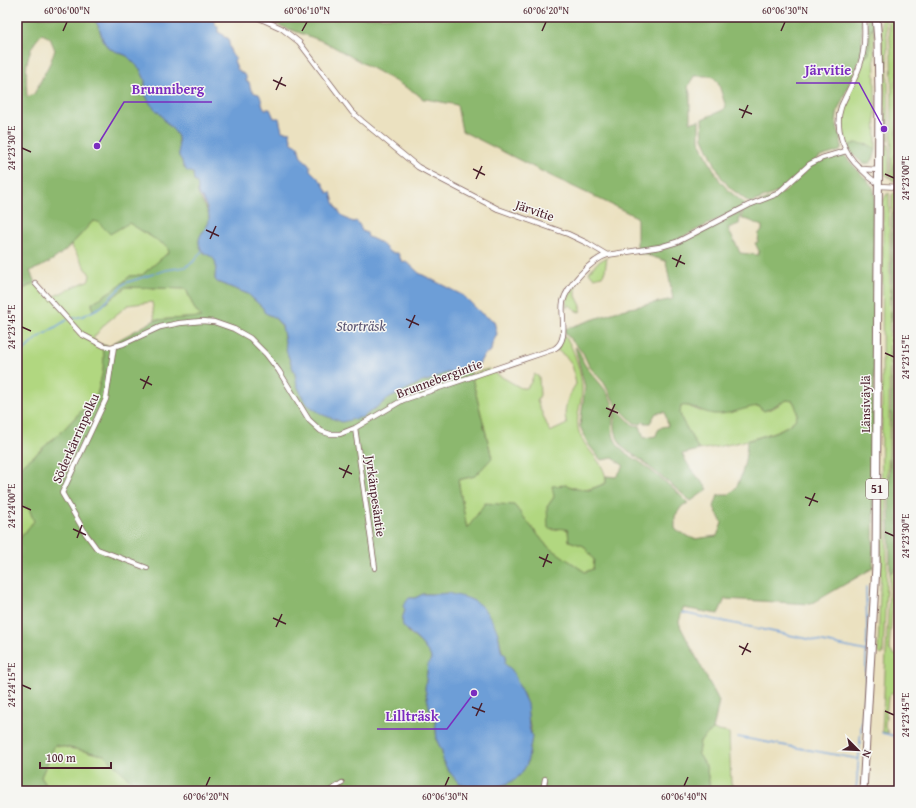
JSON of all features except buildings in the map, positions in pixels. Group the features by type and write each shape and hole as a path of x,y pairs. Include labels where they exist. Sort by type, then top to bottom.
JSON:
{"main road":[{"name":"Länsiväylä","path":"863,791 876,566 879,64 876,17"}],"street":[{"name":"Järvitie","path":"257,17 281,28 299,42 352,112 418,167 498,209 568,234 607,254"},
{"path":"864,17 862,57 856,76 841,108 839,116 841,134 846,151 869,178 879,184 899,187"},
{"path":"607,254 660,247 677,242 749,205 777,194 810,164 833,154 846,151"},
{"path":"862,170 879,170"},
{"name":"Brunnebergintie","path":"114,346 123,344 160,327 202,321 218,322 243,334 261,348 271,360 309,420 325,433 335,435 355,428 403,400 558,347 563,334 562,310 566,293 575,281 602,256 607,254"},
{"path":"35,283 82,334 100,344 111,347 114,346"},
{"name":"Söderkärrinpolku","path":"114,346 106,399 62,493 86,534 97,549 147,568"},
{"name":"Jyrkänpesäntie","path":"355,428 375,568"},
{"path":"543,791 545,779"},
{"path":"330,791 342,783"}],"green space":[{"path":"17,17 93,17 108,48 127,56 140,69 145,80 145,94 151,105 178,137 179,156 187,171 193,173 194,181 197,183 198,193 209,215 208,225 200,236 199,243 202,251 212,257 216,263 215,279 217,282 248,294 263,308 264,312 276,319 282,326 287,353 295,374 297,385 308,405 363,417 388,399 421,382 446,373 470,370 492,458 475,476 458,480 467,529 485,503 514,505 546,545 585,572 593,569 594,560 584,546 569,541 568,530 548,528 547,507 554,497 552,486 566,485 577,489 589,490 606,483 606,476 616,477 624,466 613,458 601,460 588,444 580,426 585,387 575,347 579,351 585,365 611,400 613,406 614,438 622,450 640,462 688,503 682,506 675,516 675,528 677,531 694,539 717,536 722,523 714,507 718,495 727,495 732,492 740,479 743,471 747,441 783,429 794,421 797,416 797,412 793,401 787,400 764,411 758,406 720,414 710,413 689,406 681,406 680,413 682,420 699,450 682,454 690,468 708,489 691,501 641,460 622,447 617,437 615,428 615,407 633,425 640,426 644,438 656,436 660,428 668,426 665,412 656,413 650,423 645,423 644,421 641,424 634,423 616,405 604,383 589,366 583,353 565,333 565,329 621,310 673,299 666,261 637,252 663,249 672,246 741,211 739,224 728,228 729,231 740,253 758,255 759,251 755,243 758,242 759,233 762,231 762,226 742,219 743,210 785,192 810,166 824,159 843,154 873,187 875,195 873,222 875,242 873,568 811,604 725,599 718,614 683,608 679,622 681,628 719,701 713,730 700,741 698,753 706,766 710,787 716,791 136,791 136,785 104,755 55,745 41,777 50,791 17,791 17,542 34,521 29,509 17,502 17,466 20,467 35,455 64,429 97,395 103,371 104,355 100,344 111,347 113,343 155,320 201,317 194,308 186,289 126,287 101,307 93,311 92,303 120,285 130,276 142,275 169,252 167,246 129,223 110,234 98,222 93,221 72,244 57,257 30,271 35,283 17,292","holes":["42,34 50,38 55,50 34,94 27,97 27,63 32,48","448,593 472,600 484,609 498,634 505,664 524,696 532,736 527,764 506,784 490,789 458,782 447,769 443,760 442,751 437,741 435,718 430,710 425,689 428,665 431,659 430,654 421,643 409,633 402,619 409,598 415,598 423,594"]},
{"path":"261,17 862,17 862,49 859,61 838,110 836,121 842,146 840,151 820,157 776,193 750,203 730,188 721,177 703,138 702,119 723,110 726,107 718,82 712,76 694,76 688,87 690,93 690,123 699,120 699,140 710,163 720,181 729,191 745,204 743,207 666,245 637,249 637,217 462,131 457,105 423,99 416,93 325,42 275,24"},
{"path":"867,17 873,17 874,28 871,29 869,54 864,58 867,29"},
{"path":"881,17 885,17 887,38 888,141 886,140"},
{"path":"899,17 899,79 896,81 896,87 899,88 899,120 896,122 897,147 899,149 899,153 897,153 895,168 896,182 891,179 892,78 888,18"},
{"path":"874,28 876,149 851,144 848,147 842,123 843,109 864,58 869,53 871,29"},
{"path":"855,143 869,145 876,149 874,157 871,161 864,163 851,152 848,147"},
{"path":"885,144 889,145 889,178 883,173"},
{"path":"899,153 899,183 896,182 894,172 896,161 895,155"},
{"path":"895,192 899,193 899,208 892,216 892,195"},
{"path":"889,193 889,453 887,482 887,566 883,654 881,655 878,650 881,562 883,202 886,195"},
{"path":"899,208 899,565 890,573 889,482 891,439 892,216"},
{"path":"93,221 129,223 167,246 169,252 142,275 130,276 120,285 92,303 93,311 101,307 126,287 186,289 194,308 202,317 155,320 152,302 128,305 106,323 93,338 100,344 104,355 103,371 97,395 64,429 20,467 17,466 17,292 35,283 50,298 89,280 90,275 71,245"},
{"path":"607,257 605,271 602,276 594,278 589,272 597,263"},
{"path":"576,284 576,296 581,306 580,312 576,311 570,305 566,308 567,300"},
{"path":"564,336 574,352 582,382 582,397 578,422 580,435 602,468 606,483 586,489 577,489 566,485 554,497 547,507 553,530 563,528 568,530 569,541 584,546 594,560 593,569 585,572 546,545 514,505 467,529 458,480 475,476 492,457 471,374 488,369 521,388 527,388 534,374 539,377 540,395 537,401 550,432 567,424 565,414 567,403 576,384 571,364 567,358 557,350"},
{"path":"787,400 793,401 797,410 797,416 792,423 769,434 753,439 699,450 682,420 680,413 681,406 685,405 700,411 758,406 764,411"},
{"path":"17,502 29,509 34,521 17,542"},
{"path":"896,569 889,649 892,653 899,657 899,694 892,693 888,697 885,725 889,733 882,732 890,573"},
{"path":"713,730 729,733 731,783 737,791 716,791 710,787 706,766 698,753 700,741"},
{"path":"54,745 104,755 136,785 136,791 50,791 41,777"}],"water":[{"name":"Storträsk","path":"93,17 212,17 216,26 218,26 218,32 224,37 228,38 231,53 236,59 234,60 237,69 246,76 246,81 249,82 251,90 259,94 265,109 270,109 274,118 279,118 282,131 289,131 292,143 298,146 301,157 308,163 310,170 322,182 328,193 331,192 334,202 341,215 354,222 356,221 362,231 367,233 368,237 381,243 390,252 398,253 402,262 406,261 419,273 464,296 482,314 494,321 497,334 492,344 491,351 484,355 479,364 470,370 446,373 421,382 388,399 363,417 342,422 323,415 308,405 297,385 295,374 287,353 282,326 276,319 264,312 263,308 248,294 217,282 215,279 216,263 211,257 202,251 199,243 200,236 208,225 209,221 207,208 198,193 197,183 194,181 193,173 187,171 183,166 179,156 178,137 151,105 145,94 145,80 140,69 127,56 108,48"},
{"path":"448,593 476,602 492,620 499,636 502,653 506,655 505,664 512,670 527,704 529,727 532,737 527,764 522,773 515,780 490,789 478,790 468,787 458,782 447,769 443,760 442,751 437,741 435,718 430,710 425,689 428,664 431,659 430,655 421,643 403,626 402,619 405,610 403,606 409,598 415,598 423,594"}],"waterway":[{"path":"71,319 83,316 101,307 125,283 166,270 185,267 193,262 202,251"},
{"path":"17,357 36,339 67,320"},
{"path":"856,791 865,694 867,632 866,587"},
{"path":"683,613 866,651"},
{"path":"882,733 899,737"},
{"path":"738,737 859,759"}],"place":[{"name":"Järvitie","path":"884,129"},
{"name":"Brunniberg","path":"97,146"},
{"name":"Lillträsk","path":"474,693"}]}
